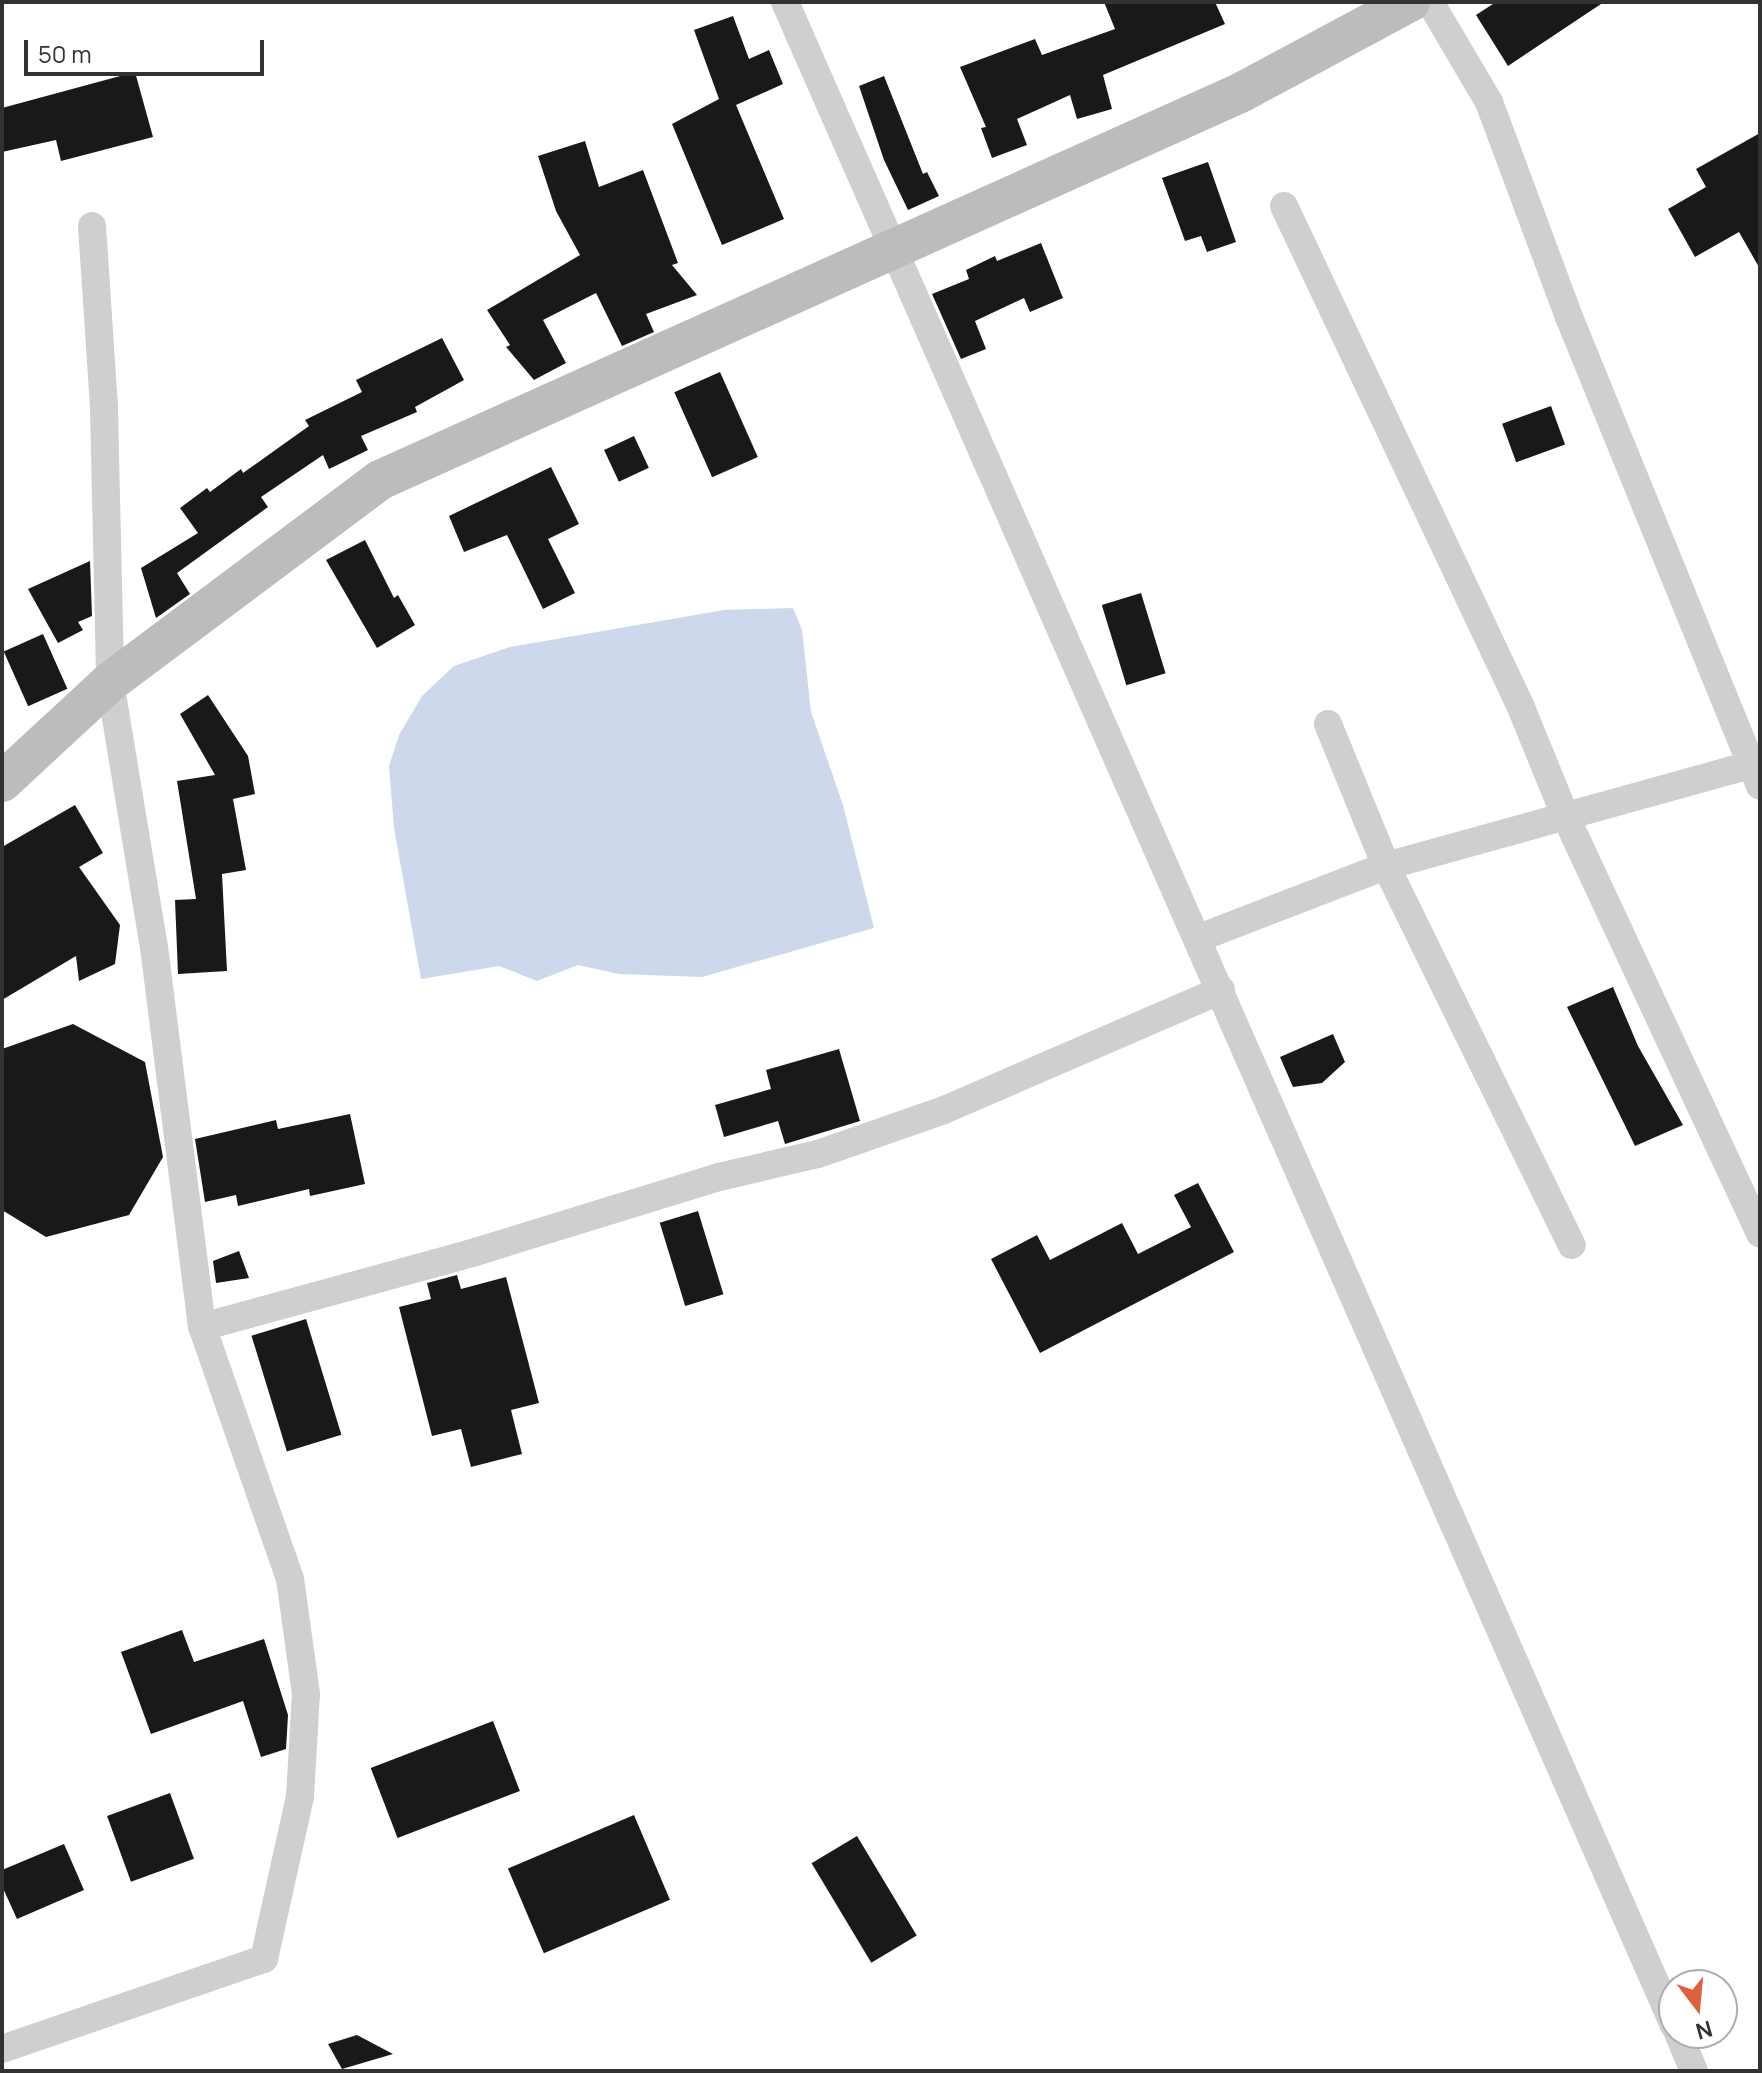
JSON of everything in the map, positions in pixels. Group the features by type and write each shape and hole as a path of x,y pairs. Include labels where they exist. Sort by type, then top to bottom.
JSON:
{"main road":[{"path":"2,782 110,682 380,480 1242,92 1410,2"}],"street":[{"path":"785,2 896,248 1658,1988"},
{"path":"1199,938 1386,866 1564,813 1757,771 1569,317 1489,102 1430,2"},
{"path":"1284,206 1520,705 1564,813 1760,1234"},
{"path":"2,2049 264,1959 300,1797 306,1694 290,1579 202,1327 154,947 110,682 104,408 92,226"},
{"path":"1328,724 1386,866 1572,1245"},
{"path":"202,1327 472,1253 719,1177 818,1154 944,1110 1221,990"},
{"path":"1685,2049 1694,2071"}],"water":[{"path":"793,608 802,630 811,712 843,805 874,928 702,977 619,974 578,965 537,981 499,966 421,979 394,828 389,766 399,735 422,696 454,666 510,647 724,610"}],"building":[{"path":"1104,2 1215,2 1225,24 1103,75 1112,109 1077,119 1070,95 1017,119 1027,145 992,158 981,128 986,127 960,67 1035,39 1042,55 1115,29"},
{"path":"1496,2 1604,2 1508,66 1476,15"},
{"path":"733,16 749,59 769,50 783,84 736,105 784,219 722,245 672,124 719,99 694,30"},
{"path":"135,72 153,137 61,161 56,140 2,152 2,108"},
{"path":"884,76 923,174 927,172 939,196 908,210 884,160 859,86"},
{"path":"1760,133 1760,269 1739,232 1695,257 1668,209 1706,187 1696,169"},
{"path":"585,141 599,187 643,170 678,263 672,265 697,295 646,314 654,332 622,346 596,293 543,320 566,363 534,380 506,347 510,345 487,310 580,255 556,211 538,156"},
{"path":"1208,162 1236,242 1207,252 1201,236 1185,241 1162,178"},
{"path":"1041,243 1063,298 1030,312 1024,298 975,321 986,349 961,359 932,294 969,279 966,270 995,256 997,261"},
{"path":"442,338 464,380 415,407 417,412 361,436 368,450 329,469 323,455 261,497 268,507 177,573 190,594 156,618 141,568 198,533 180,508 207,488 210,492 241,469 243,473 309,426 305,420 362,392 356,380"},
{"path":"720,372 758,457 712,477 674,392"},
{"path":"1551,406 1565,445 1516,462 1502,424"},
{"path":"634,436 649,468 619,482 604,450"},
{"path":"551,467 579,524 548,539 575,593 543,609 507,535 464,552 449,516"},
{"path":"365,540 394,598 398,595 415,625 377,648 326,560"},
{"path":"90,561 92,616 78,622 83,630 58,643 28,589"},
{"path":"1141,593 1166,673 1126,685 1102,605"},
{"path":"43,634 67,689 28,706 4,651"},
{"path":"208,695 248,756 255,794 233,799 246,870 222,874 227,971 178,974 175,900 196,899 177,781 215,775 180,714"},
{"path":"75,805 103,853 79,867 120,925 115,964 79,981 76,956 2,1000 2,847"},
{"path":"1613,987 1638,1046 1683,1125 1635,1146 1567,1007"},
{"path":"73,1024 145,1062 163,1157 129,1215 46,1237 2,1210 2,1049"},
{"path":"1333,1034 1345,1062 1322,1083 1293,1087 1280,1057"},
{"path":"839,1049 860,1121 785,1144 778,1121 724,1137 715,1105 771,1089 766,1070"},
{"path":"350,1114 365,1184 310,1196 309,1189 238,1206 236,1195 205,1202 195,1139 276,1120 278,1129"},
{"path":"1198,1183 1234,1252 1040,1353 991,1259 1037,1235 1050,1260 1122,1223 1138,1254 1191,1227 1174,1195"},
{"path":"698,1211 723,1294 685,1306 660,1223"},
{"path":"239,1251 249,1278 216,1283 213,1261"},
{"path":"457,1275 461,1289 506,1277 539,1403 511,1410 522,1454 471,1467 461,1429 432,1436 399,1307 431,1299 427,1283"},
{"path":"306,1319 341,1435 287,1451 251,1336"},
{"path":"182,1630 194,1662 264,1639 288,1715 286,1749 261,1757 243,1701 151,1734 121,1652"},
{"path":"493,1721 520,1791 398,1838 371,1768"},
{"path":"170,1793 194,1859 131,1882 107,1816"},
{"path":"634,1815 670,1900 544,1953 508,1869"},
{"path":"857,1836 917,1935 871,1963 812,1863"},
{"path":"64,1844 84,1890 17,1919 2,1886 2,1870"},
{"path":"357,2035 393,2054 342,2069 328,2044"}]}
